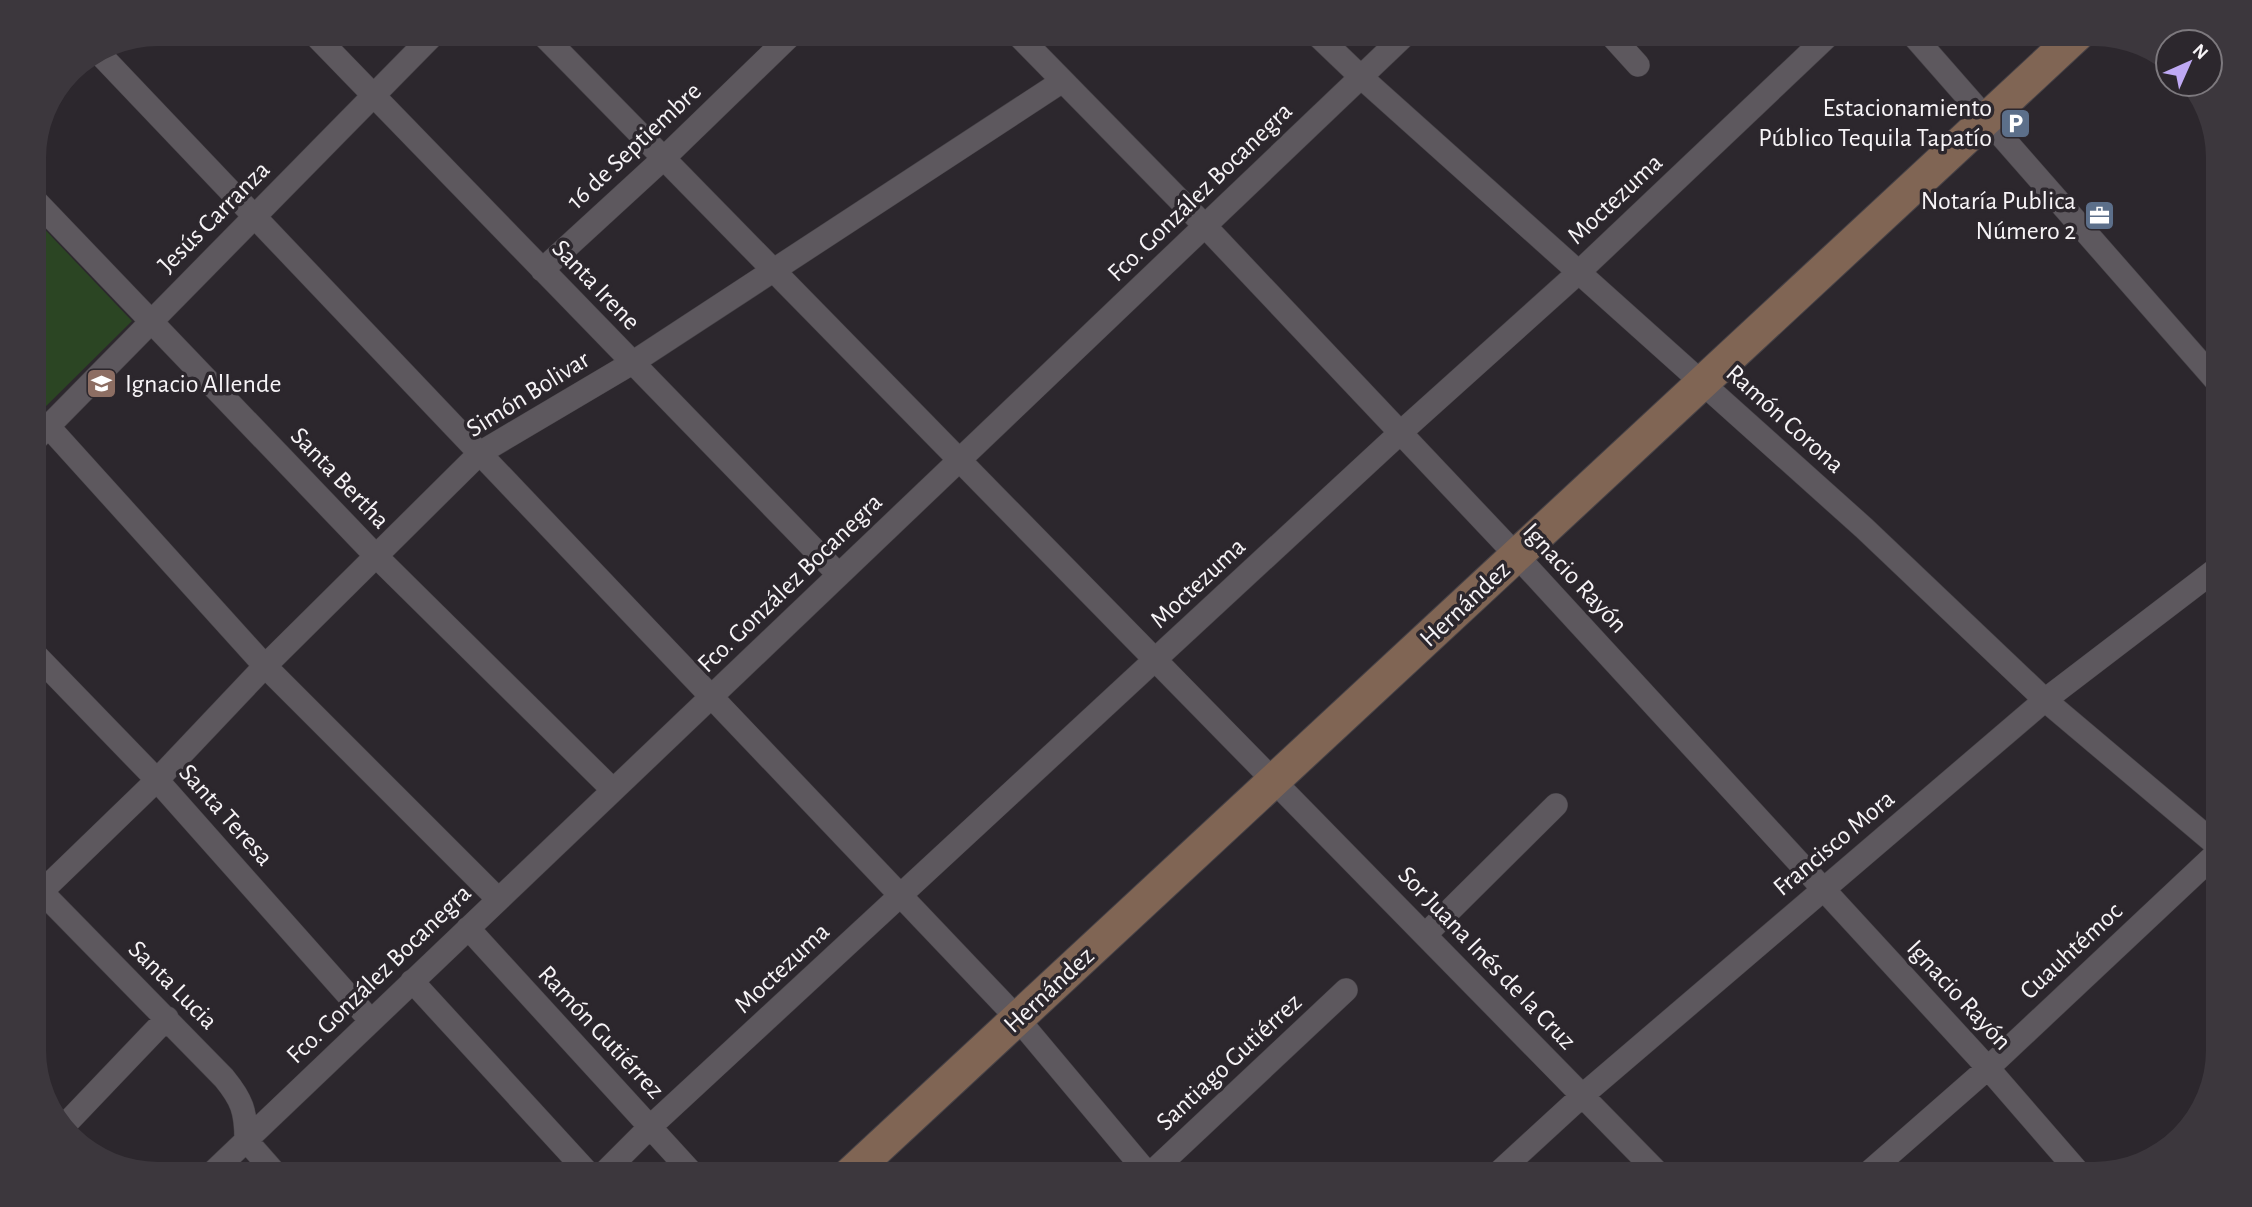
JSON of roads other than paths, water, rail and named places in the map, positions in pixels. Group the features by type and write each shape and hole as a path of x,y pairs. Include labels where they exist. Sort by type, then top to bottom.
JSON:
{"street":[{"name":"Santa Irene","path":"326,46 838,575"},
{"name":"Jesús Carranza","path":"46,428 422,46"},
{"name":"Sor Juana Inés de la Cruz","path":"554,46 1648,1162"},
{"name":"16 de Septiembre","path":"542,270 664,158 771,46"},
{"name":"Ignacio Rayón","path":"1028,46 1205,226 1517,556 1988,1068 2070,1162"},
{"name":"Ramón Corona","path":"1329,46 1864,528 2045,700 2206,838"},
{"name":"Fco. González Bocanegra","path":"223,1162 1393,46"},
{"path":"1621,46 1639,65"},
{"name":"Moctezuma","path":"615,1162 1400,433 1579,272 1817,46"},
{"path":"1923,46 2206,369"},
{"name":"Hernández","path":"863,1162 2065,46"},
{"path":"104,59 1018,1018 1139,1162"},
{"name":"Simón Bolivar","path":"46,883 157,780 265,666 480,453 632,363 1061,82"},
{"name":"Santa Bertha","path":"46,212 375,555 613,790"},
{"path":"46,438 265,666 498,899"},
{"name":"Francisco Mora","path":"1510,1162 1583,1096 2045,700 2206,577"},
{"name":"Santa Teresa","path":"46,665 157,780 371,1021"},
{"path":"1425,935 1556,805"},
{"name":"Cuauhtémoc","path":"1881,1162 1988,1068 2206,861"},
{"name":"Santa Lucia","path":"46,902 208,1059 238,1095 246,1116 246,1140"},
{"name":"Ramón Gutiérrez","path":"468,928 682,1162"},
{"path":"412,981 578,1162"},
{"name":"Santiago Gutiérrez","path":"1162,1162 1346,990"},
{"path":"70,1120 167,1018"},
{"path":"246,1140 265,1162"}],"place":[{"name":"Estacionamiento Público Tequila Tapatío","path":"2015,123"},
{"name":"Notaría Publica Número 2","path":"2099,216"},
{"name":"Ignacio Allende","path":"102,384"}]}
